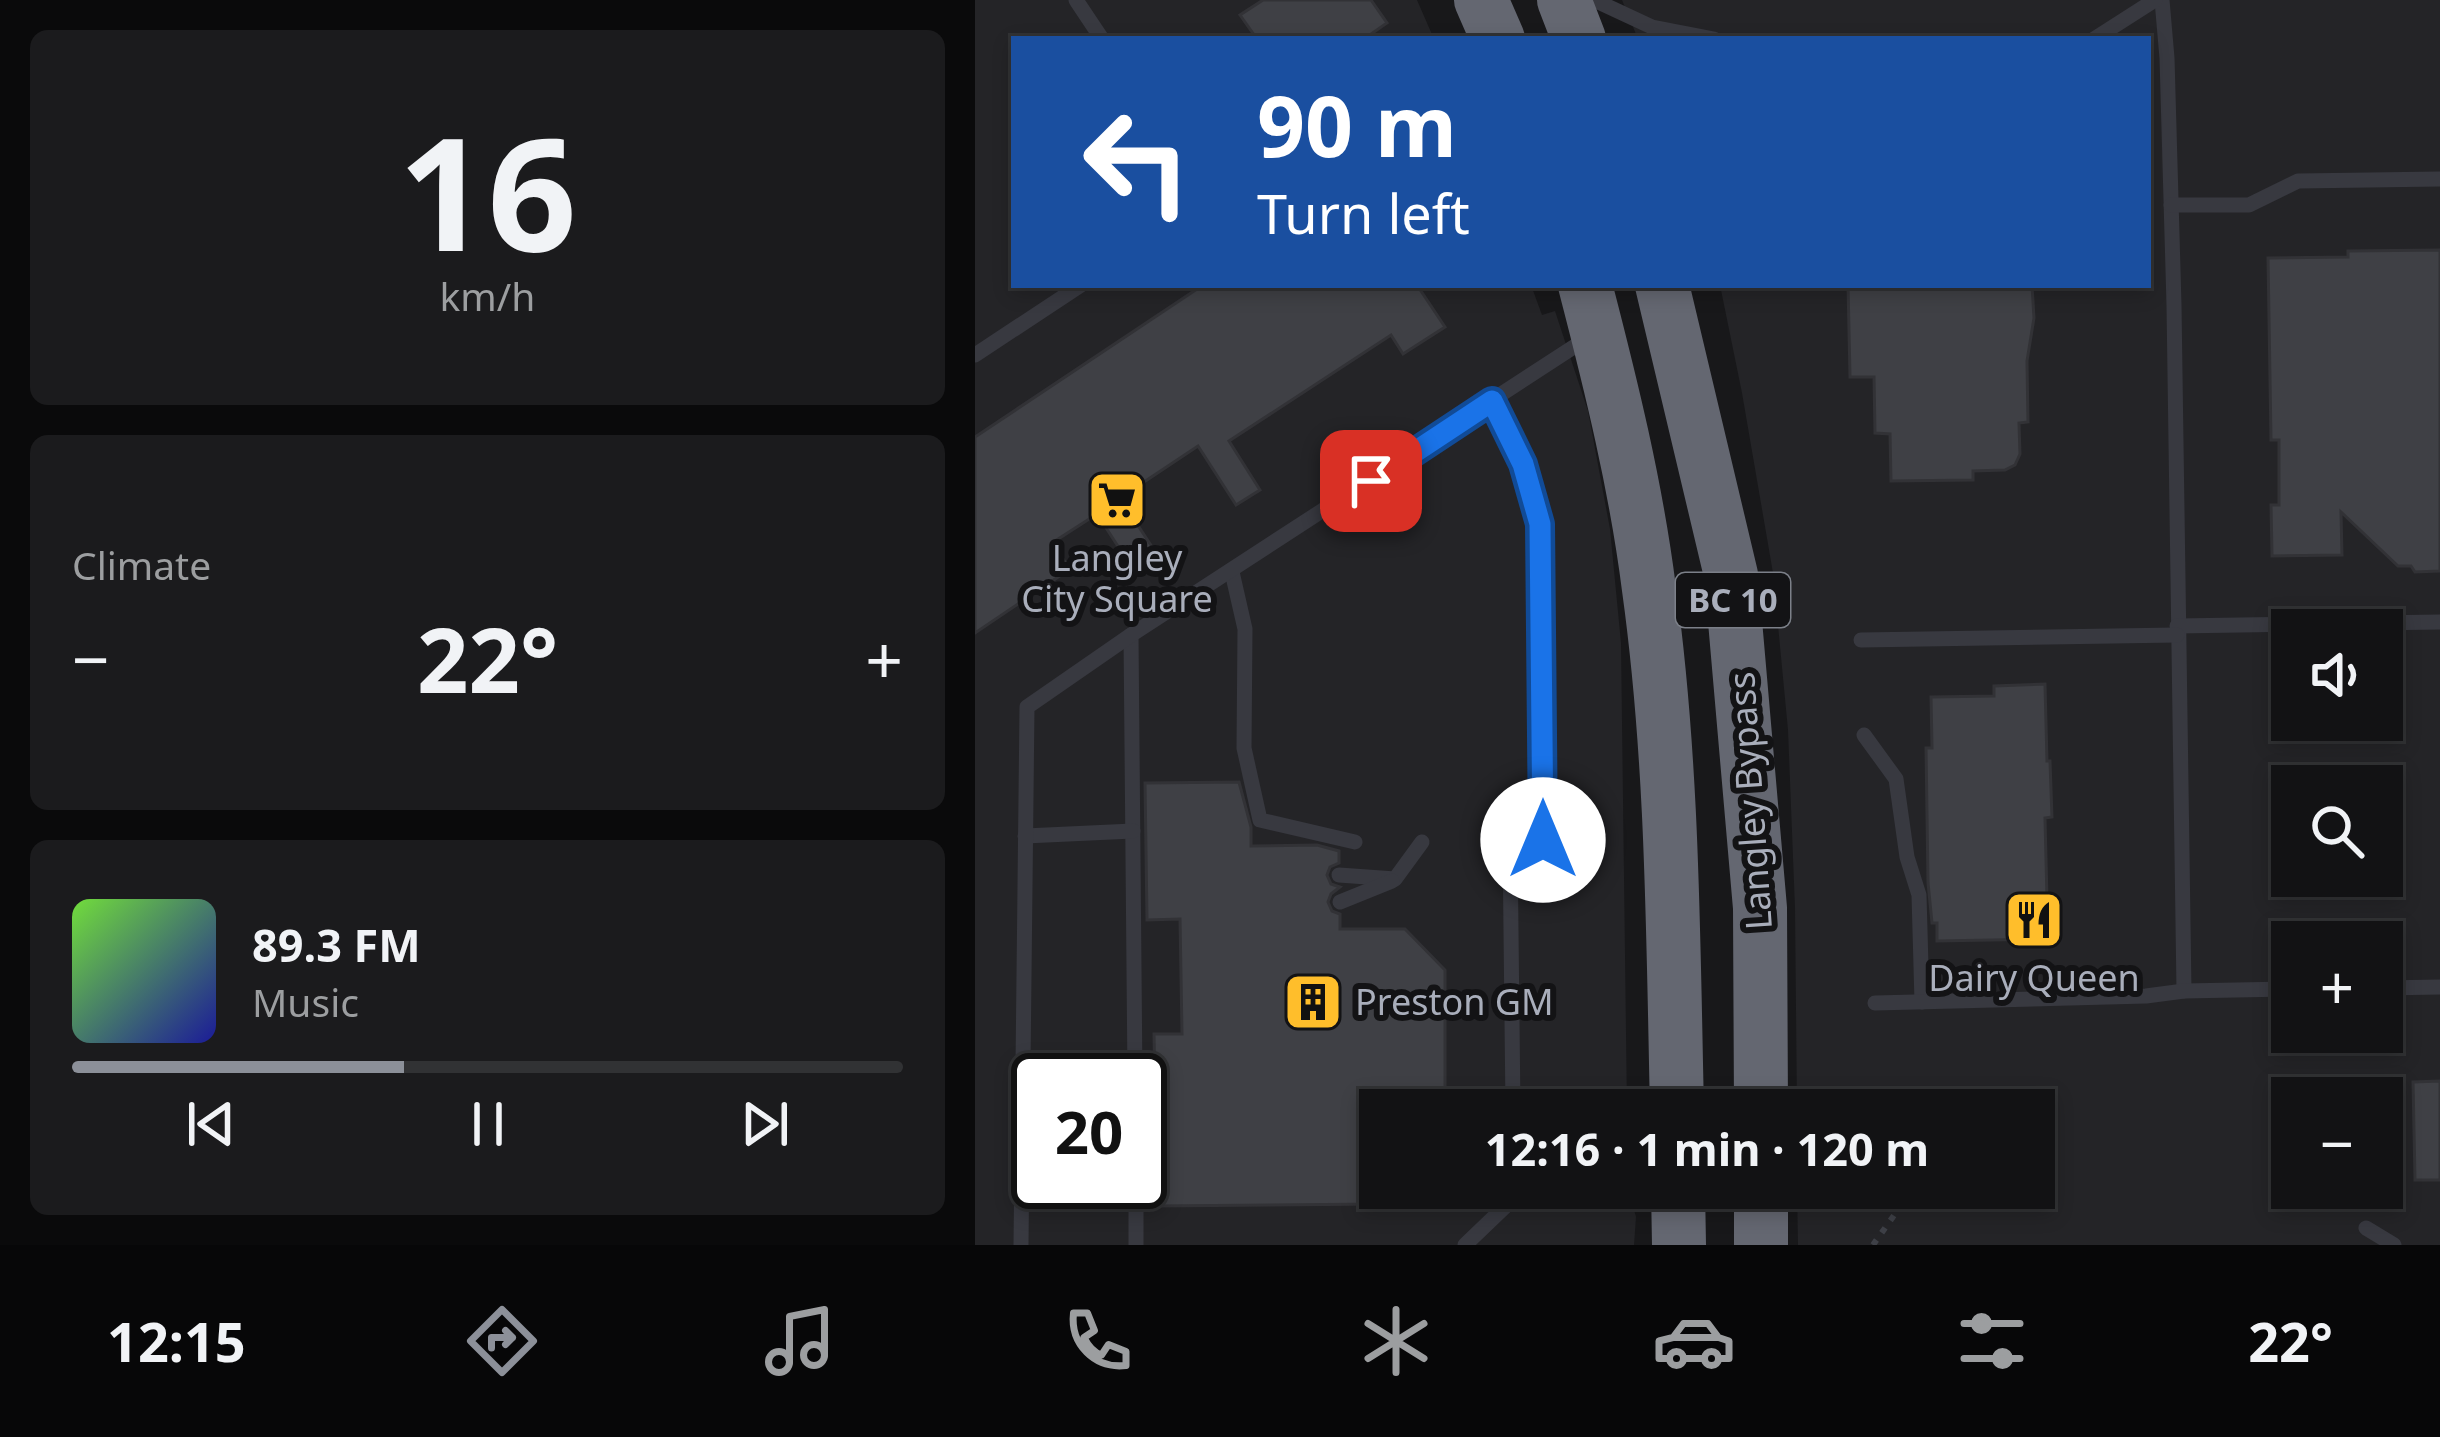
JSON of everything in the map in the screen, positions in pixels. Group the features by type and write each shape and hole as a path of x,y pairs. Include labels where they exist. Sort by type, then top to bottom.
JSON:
{"highway":[{"path":"1564,0 1578,36"},
{"name":"Langley Bypass","path":"1663,288 1731,575 1760,908 1761,1089"},
{"name":"BC 10","path":"1591,308 1619,418 1649,588 1671,841 1677,1089"},
{"path":"1761,1209 1761,1245"}],"lane":[{"path":"1075,0 1100,36"},
{"path":"1594,0 1652,27 1698,36"},
{"path":"2099,36 2159,0 2167,58 2171,205 2184,991"},
{"path":"2151,122 2168,130"},
{"path":"2171,205 2249,205 2298,181 2440,179"},
{"path":"975,355 1076,288"},
{"path":"1022,1053 1027,706 1492,401 1591,308"},
{"path":"1492,401 1523,464 1540,524 1543,840"},
{"path":"1232,572 1245,628 1244,748 1260,820 1355,842"},
{"path":"1861,640 2440,622"},
{"path":"1131,635 1133,832 1140,874 1136,1053"},
{"path":"1864,735 1896,779 1907,857 1919,896 1922,1002"},
{"path":"1025,836 1133,832"},
{"path":"1510,841 1513,1089"},
{"path":"1340,902 1395,879 1422,842"},
{"path":"1339,875 1395,879"},
{"path":"2403,988 2440,987"},
{"path":"1875,1004 2271,989"},
{"path":"1021,1209 1021,1245"},
{"path":"1135,1209 1136,1245"},
{"path":"1465,1245 1503,1209"},
{"path":"2366,1228 2394,1245"}],"path":[{"path":"1873,1245 1899,1209"}],"shaded area":[{"path":"975,0 1417,0 1433,36 1011,36 1011,288 1532,288 1542,315 1555,311 1588,411 1610,529 1621,643 1627,1089 1359,1089 1359,1209 1634,1209 1634,1245 975,1245"},
{"path":"1622,0 2440,0 2440,1245 1798,1245 1797,1209 2055,1209 2055,1089 1797,1089 1788,730 1773,573 1721,288 2151,288 2151,36 1637,36"}],"building":[{"path":"1263,0 1371,0 1387,23 1368,36 1255,36 1240,15"},
{"path":"2440,250 2440,571 2415,572 2411,566 2398,566 2341,512 2342,555 2272,556 2271,505 2279,505 2279,440 2271,440 2268,258"},
{"path":"1198,288 1419,288 1445,327 1403,354 1391,335 1229,441 1260,490 1236,505 1198,446 1120,498 1158,556 1134,571 1097,514 1052,543 1070,569 975,633 975,437"},
{"path":"1848,288 2032,288 2028,422 2019,423 2020,454 2015,465 2005,470 1973,471 1973,480 1891,481 1890,434 1875,433 1874,377 1850,377"},
{"path":"2045,684 2052,817 2045,818 2048,939 1937,941 1928,883 1926,748 1932,748 1931,697 1994,696 1994,686"},
{"name":"Preston GM","path":"1239,782 1251,846 1317,845 1339,851 1339,863 1327,875 1331,884 1340,887 1328,902 1340,914 1340,929 1405,929 1445,970 1445,1089 1359,1089 1359,1204 1167,1206 1167,1053 1154,1053 1154,1034 1182,1034 1180,919 1147,920 1145,783"},
{"path":"2440,1081 2440,1180 2415,1180 2413,1082"}],"place":[{"name":"Langley City Square","path":"1117,500"},
{"name":"Dairy Queen","path":"2034,920"},
{"name":"Preston GM","path":"1313,1002"}],"route":[{"path":"1371,481 1492,401 1523,464 1540,524 1543,840"}]}
